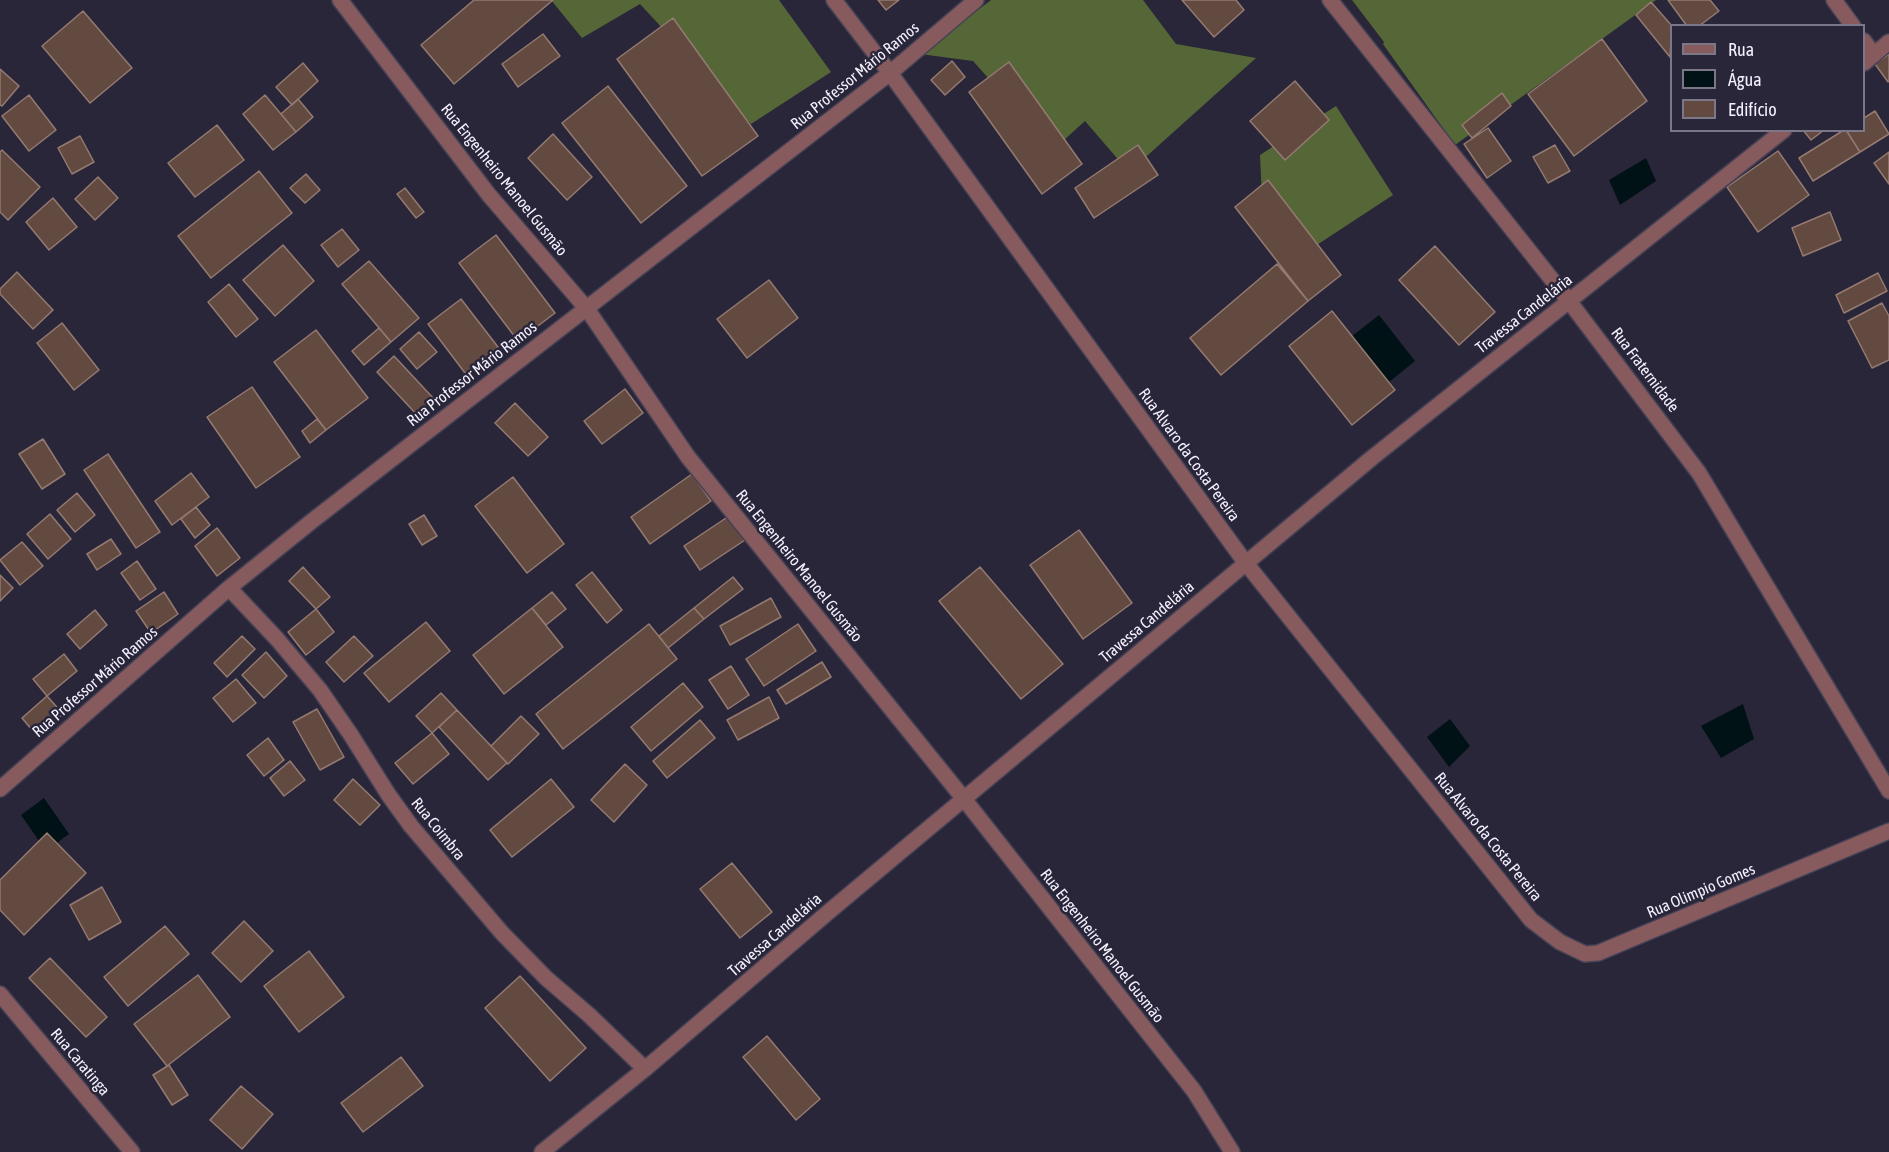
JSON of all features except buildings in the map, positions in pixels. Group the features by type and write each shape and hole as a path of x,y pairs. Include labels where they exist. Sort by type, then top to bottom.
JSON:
{"street":[{"name":"Rua Engenheiro Manoel Gusmão","path":"340,0 489,195 587,309 688,457 1194,1091 1232,1152"},
{"name":"Rua Alvaro da Costa Pereira","path":"834,0 890,73 1245,562 1531,920"},
{"name":"Rua Professor Mário Ramos","path":"0,789 229,588 312,520 890,73 976,0"},
{"name":"Rua Fraternidade","path":"1330,0 1569,301 1699,473 1889,791"},
{"path":"1834,0 1852,24"},
{"path":"1869,59 1889,42"},
{"name":"Travessa Candelária","path":"542,1152 645,1069 1245,562 1373,457 1781,132"},
{"name":"Rua Coimbra","path":"229,588 277,639 320,690 411,825 502,933 546,978 589,1014 645,1069"},
{"name":"Rua Olimpio Gomes","path":"1531,920 1560,942 1585,954 1598,953 1889,831"},
{"name":"Rua Caratinga","path":"0,994 132,1152"}],"green space":[{"path":"551,0 779,0 831,72 751,124 640,4 582,38"},
{"path":"991,0 1143,0 1176,44 1256,58 1129,172 1085,121 1053,150 973,61 920,54"},
{"path":"1352,0 1656,0 1455,145"},
{"path":"1336,106 1393,195 1300,256 1262,198 1260,155"}],"water":[{"path":"1646,158 1656,181 1620,205 1609,180"},
{"path":"1379,315 1415,361 1383,387 1347,340"},
{"path":"1743,704 1754,739 1721,758 1701,726"},
{"path":"1450,719 1470,746 1449,767 1427,737"},
{"path":"44,798 69,834 46,851 21,815"}]}
